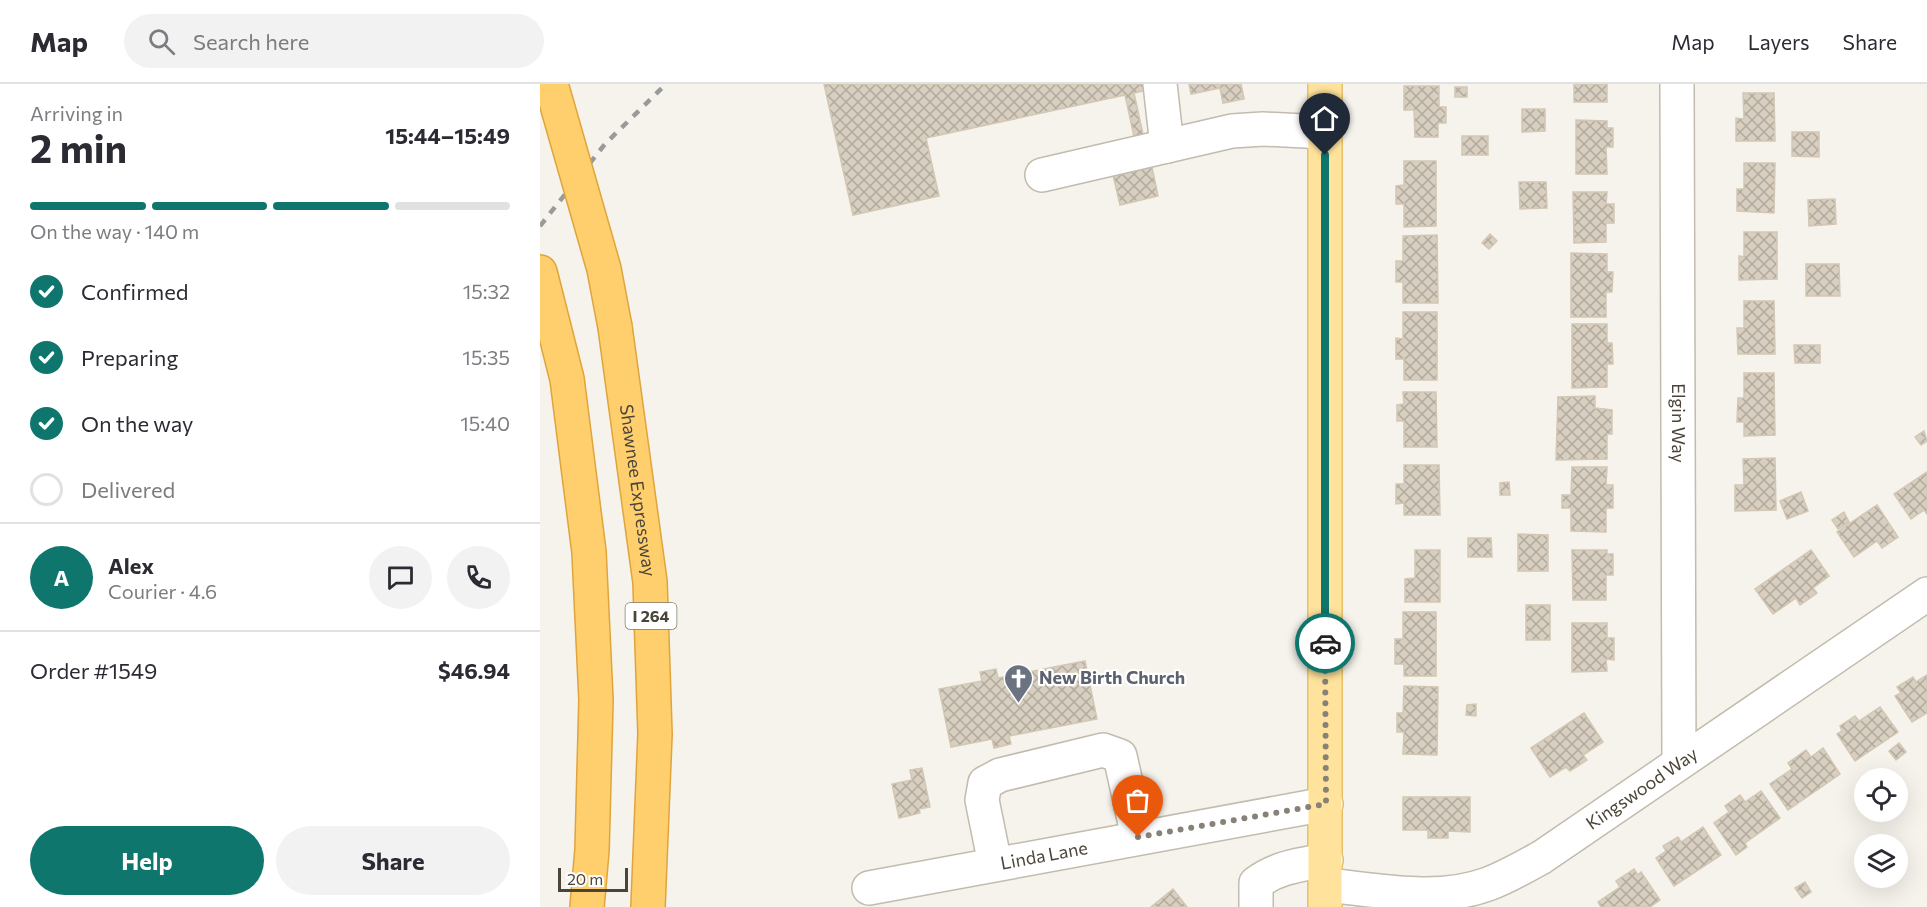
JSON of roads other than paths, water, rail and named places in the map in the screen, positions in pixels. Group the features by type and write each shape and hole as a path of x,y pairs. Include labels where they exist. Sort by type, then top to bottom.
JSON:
{"highway":[{"name":"Shawnee Expressway","path":"551,84 604,269 615,327 650,582 655,734 648,907"},
{"path":"540,272 567,379 589,552 596,700 592,850 587,907"}],"main road":[{"path":"1325,84 1326,884"}],"street":[{"path":"1160,84 1167,146"},
{"name":"Elgin Way","path":"1677,84 1678,762"},
{"path":"1041,176 1232,131 1263,129 1325,132"},
{"name":"Kingswood Way","path":"1256,895 1279,868 1326,884 1409,893 1442,893 1486,885 1542,857 1927,594"},
{"path":"995,864 982,800 986,783 1000,775 1103,750 1120,756 1138,837"},
{"name":"Linda Lane","path":"869,888 1326,804"},
{"path":"906,907 937,875"}],"railway":[{"path":"540,226 605,144 666,84"}],"place":[{"name":"New Birth Church","path":"1018,704"}]}
